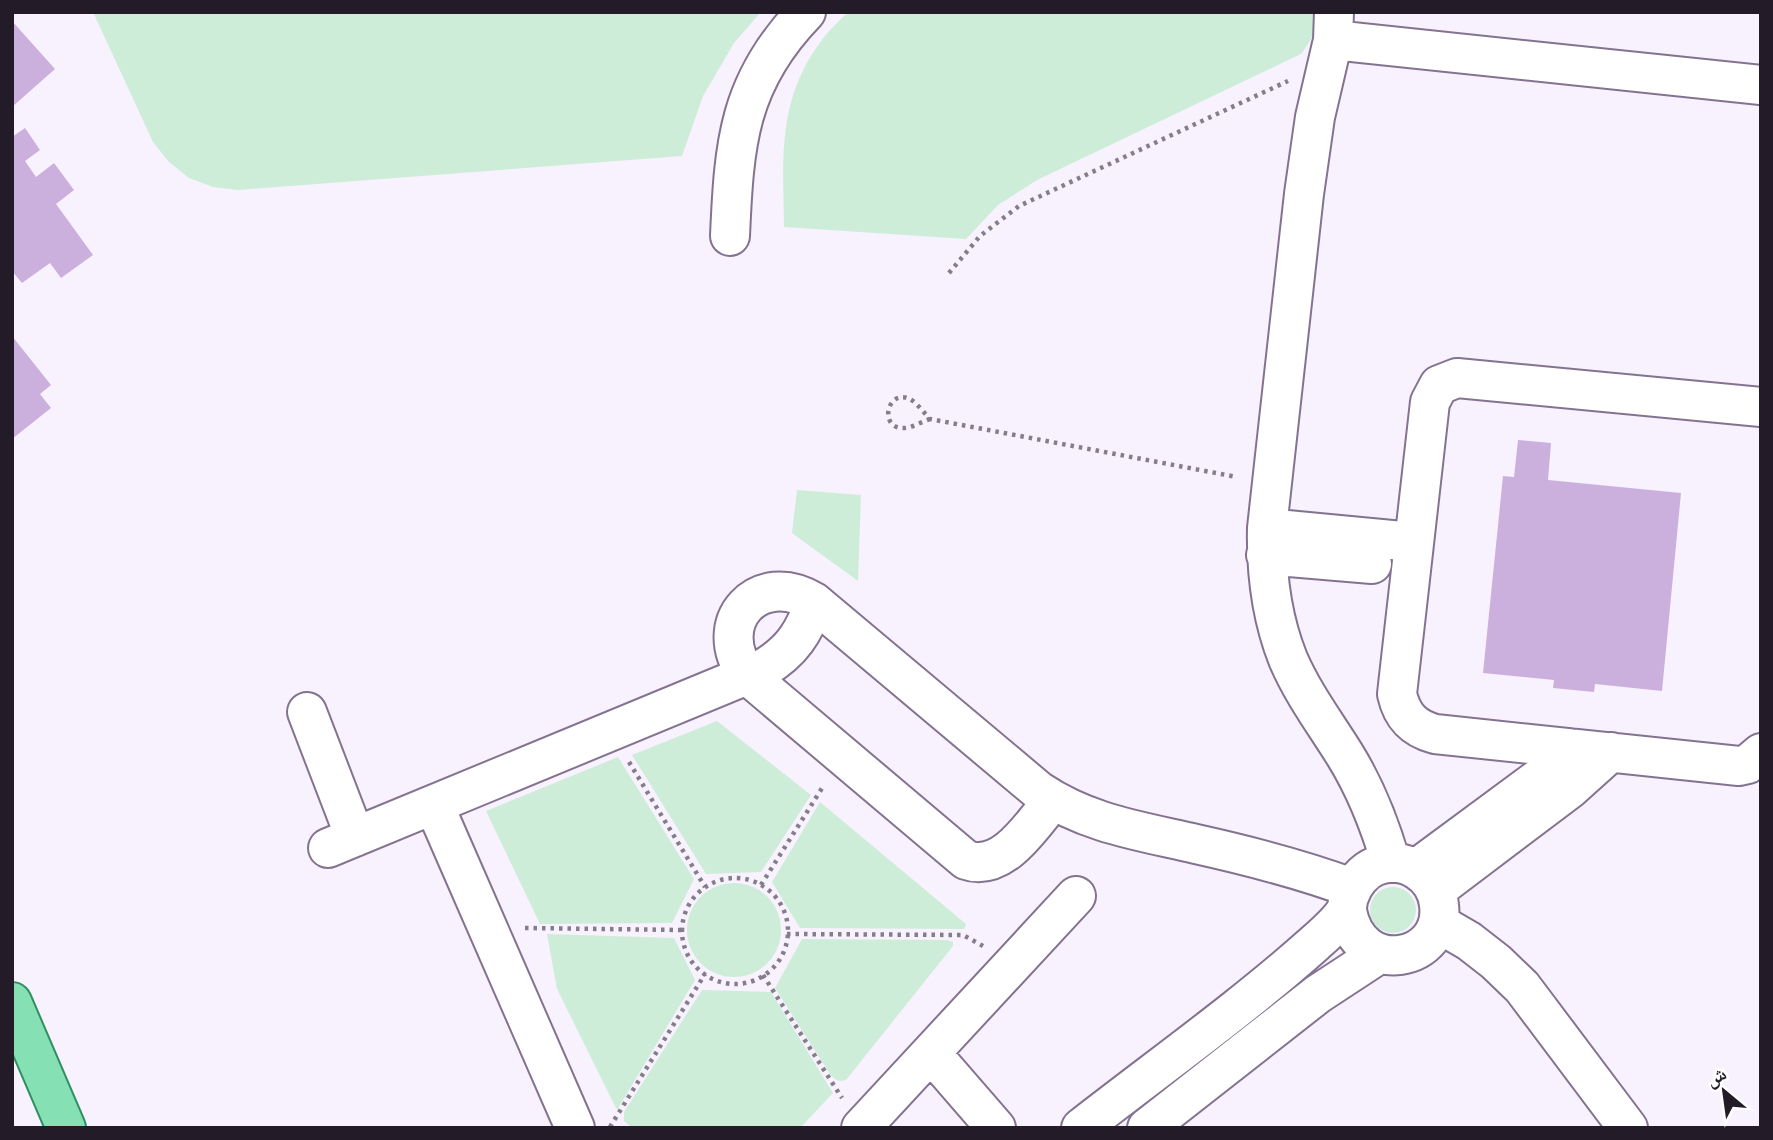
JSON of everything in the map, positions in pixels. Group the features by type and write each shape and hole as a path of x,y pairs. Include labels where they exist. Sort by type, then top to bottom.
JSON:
{"main road":[{"path":"12,1002 66,1128"}],"lane":[{"path":"730,236 733,163 742,116 760,72 786,33 806,12"},
{"path":"1628,1128 1522,987 1469,941 1420,886 1380,825 1364,788 1345,754 1315,711 1288,658 1269,591 1267,542 1307,168 1331,38 1761,85"},
{"path":"1761,407 1457,377 1447,380 1433,393 1430,402 1397,694 1405,716 1423,731 1435,734 1740,766 1748,764 1761,753"},
{"path":"1267,542 1412,555"},
{"path":"1053,800 1005,855 995,861 975,864 958,856 747,675 734,651 735,624 750,601 762,594 789,590 802,594 814,601 1026,780 1070,810 1107,824 1310,872 1349,899"},
{"path":"307,712 341,843 778,660 805,626 814,601"},
{"path":"1420,886 1550,770 1569,748"},
{"path":"1420,886 1571,788 1611,752"},
{"path":"434,805 575,1128"},
{"path":"1080,1128 1293,962 1349,899 1362,875 1376,867 1420,886"},
{"path":"1349,899 1349,925 1356,938 1366,948 1380,954 1398,956 1415,950 1430,939 1420,886"},
{"path":"863,1126 1076,896"},
{"path":"1147,1128 1318,994 1380,954"},
{"path":"931,1053 996,1128"}],"path":[{"path":"949,273 980,236 1019,206 1331,38"},
{"path":"930,418 911,399 901,397 892,401 887,409 888,419 894,426 904,428 930,418 1272,484"},
{"path":"610,732 705,887"},
{"path":"761,885 842,755"},
{"path":"727,878 751,880 761,885 771,892 784,911 787,934 780,957 763,975 752,981 728,983 705,974 688,955 682,930 686,910 697,893 727,878"},
{"path":"488,928 682,930"},
{"path":"787,934 963,935 977,942 1009,968"},
{"path":"610,1128 705,974"},
{"path":"763,975 863,1126"}],"green space":[{"path":"93,12 761,12 734,43 703,96 682,156 238,190 213,187 189,178 169,162 153,142"},
{"path":"848,12 1315,12 1315,24 1313,34 1301,54 1037,180 998,205 966,239 784,227 784,153 790,107 807,62 825,36"},
{"path":"797,490 861,495 858,581 792,533"},
{"path":"717,721 811,795 761,872 706,874 632,755"},
{"path":"618,757 694,879 672,923 540,924 486,811"},
{"path":"820,802 966,924 964,929 800,928 772,882"},
{"path":"734,883 752,886 768,896 778,912 781,930 778,948 768,964 752,974 734,977 716,974 700,964 690,948 687,930 690,912 700,896 716,886"},
{"path":"1393,887 1410,893 1416,910 1410,927 1393,933 1376,927 1370,910 1376,893"},
{"path":"547,934 674,938 695,980 617,1110 557,989"},
{"path":"802,939 947,940 953,942 953,946 846,1080 841,1081 830,1074 775,988"},
{"path":"702,990 771,992 833,1093 800,1128 635,1128 624,1121 624,1112"}],"building":[{"path":"12,21 55,69 12,107"},
{"path":"25,128 40,150 25,161 36,177 54,163 74,190 56,204 93,255 61,278 50,263 22,283 12,271 12,137"},
{"path":"12,336 51,385 40,394 51,408 12,439"},
{"path":"1518,440 1551,443 1548,480 1681,493 1662,691 1595,684 1594,692 1553,688 1554,680 1483,673 1503,476 1514,477"}]}
